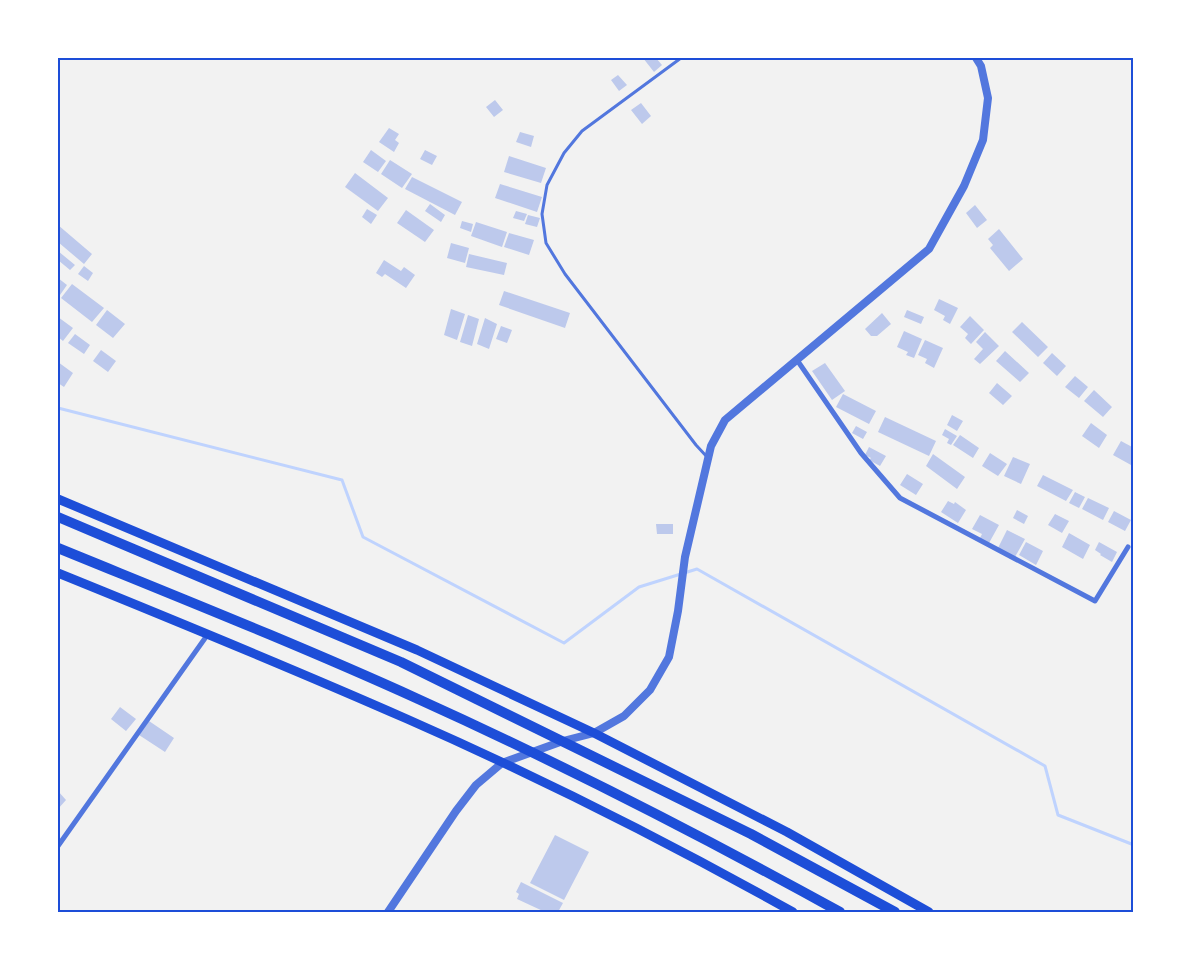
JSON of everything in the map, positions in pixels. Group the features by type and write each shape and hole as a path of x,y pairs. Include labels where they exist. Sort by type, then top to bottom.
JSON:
{"main road":[{"path":"58,499 417,650 594,733 787,832 929,912"},
{"path":"58,518 401,662 751,834 895,912"},
{"path":"58,548 217,613 408,695 530,752 744,859 840,912"},
{"path":"58,572 408,719 502,762 725,875 793,912"}],"street":[{"path":"388,912 456,811 476,785 502,762 563,741 594,733 624,716 650,690 669,657 678,612 685,557 711,446 725,420 929,249 964,186 983,140 988,98 981,66 976,58"},
{"path":"797,360 861,454 900,498 1095,601 1128,547"},
{"path":"58,846 208,634"}],"lane":[{"path":"680,58 582,131 564,153 547,185 542,214 546,243 565,274 708,458"}],"building":[{"path":"643,58 656,58 662,65 654,72"},
{"path":"618,75 627,85 619,91 611,80"},
{"path":"495,100 503,110 494,117 486,107"},
{"path":"641,103 651,116 642,124 631,110"},
{"path":"389,128 399,134 395,140 399,143 394,152 379,142"},
{"path":"520,132 534,136 531,147 516,142"},
{"path":"371,150 386,161 378,172 363,162"},
{"path":"425,150 437,156 432,165 420,159"},
{"path":"509,156 546,168 541,183 504,172"},
{"path":"390,160 412,174 402,188 381,174"},
{"path":"355,173 388,198 378,211 345,187"},
{"path":"412,177 462,202 455,215 405,189"},
{"path":"500,184 542,197 537,212 495,198"},
{"path":"430,204 445,215 441,222 425,211"},
{"path":"975,205 987,220 977,228 966,213"},
{"path":"367,209 377,215 371,224 362,217"},
{"path":"406,210 434,230 425,242 397,223"},
{"path":"516,211 527,214 524,221 513,218"},
{"path":"528,215 540,218 537,227 525,224"},
{"path":"462,221 473,224 471,232 460,228"},
{"path":"476,222 507,232 502,247 471,236"},
{"path":"58,225 92,254 84,264 58,242"},
{"path":"999,229 1023,259 1009,271 990,248 993,245 988,239"},
{"path":"509,233 534,240 529,255 504,247"},
{"path":"451,243 469,248 465,263 447,258"},
{"path":"58,251 75,265 70,270 58,260"},
{"path":"469,254 507,263 504,275 466,267"},
{"path":"384,260 401,271 404,267 415,275 406,288 385,274 382,277 376,273"},
{"path":"84,266 93,273 88,281 78,274"},
{"path":"58,278 67,285 60,295 58,294"},
{"path":"72,284 104,308 92,322 61,298"},
{"path":"504,291 570,313 565,328 499,305"},
{"path":"939,299 958,308 950,324 943,320 945,316 934,310"},
{"path":"451,309 465,314 457,340 444,335"},
{"path":"107,310 125,324 113,338 96,325"},
{"path":"907,310 924,317 921,324 904,317"},
{"path":"882,313 891,324 877,336 871,336 865,329"},
{"path":"468,315 479,319 472,346 460,342"},
{"path":"970,316 984,330 971,344 965,338 968,334 960,327"},
{"path":"58,317 73,328 63,341 58,337"},
{"path":"485,318 497,324 489,349 477,344"},
{"path":"1022,322 1048,347 1038,357 1012,332"},
{"path":"501,326 512,330 507,343 496,339"},
{"path":"904,331 922,339 914,358 906,355 908,352 897,347"},
{"path":"985,332 999,346 980,364 974,359 983,349 976,342"},
{"path":"75,334 90,345 84,354 68,343"},
{"path":"925,340 943,348 934,368 925,363 927,359 918,355"},
{"path":"101,350 116,361 108,372 93,361"},
{"path":"1005,351 1029,373 1020,382 996,361"},
{"path":"1052,353 1066,366 1057,376 1043,363"},
{"path":"58,362 73,373 64,387 58,383"},
{"path":"825,363 845,391 832,400 812,371"},
{"path":"1075,376 1088,387 1079,398 1065,387"},
{"path":"997,383 1012,396 1003,405 989,393"},
{"path":"1094,390 1112,407 1103,417 1084,401"},
{"path":"843,394 876,411 869,424 836,407"},
{"path":"952,415 963,421 957,431 947,425"},
{"path":"885,417 936,441 929,456 878,432"},
{"path":"1091,423 1107,435 1099,448 1082,436"},
{"path":"856,426 867,432 863,439 852,433"},
{"path":"945,429 957,436 951,445 947,443 949,439 942,435"},
{"path":"960,435 979,448 973,458 953,445"},
{"path":"1121,441 1134,448 1134,461 1131,465 1113,455"},
{"path":"869,447 886,456 880,466 869,460 871,458 865,455"},
{"path":"990,453 1007,464 998,476 982,466"},
{"path":"933,454 965,477 957,489 926,466"},
{"path":"1013,457 1030,464 1021,484 1004,476"},
{"path":"907,474 923,484 916,495 900,485"},
{"path":"1043,475 1073,490 1066,501 1037,486"},
{"path":"1075,492 1085,497 1079,508 1069,503"},
{"path":"1088,498 1109,508 1103,520 1082,509"},
{"path":"948,501 954,504 955,502 966,510 958,523 941,512"},
{"path":"1017,510 1028,516 1024,524 1013,518"},
{"path":"1114,511 1131,520 1125,531 1108,522"},
{"path":"1055,514 1069,521 1062,533 1048,525"},
{"path":"980,515 999,525 989,543 980,538 982,534 972,529"},
{"path":"656,524 673,524 673,534 657,534"},
{"path":"1007,530 1025,539 1015,557 998,548"},
{"path":"1069,533 1090,545 1083,559 1062,547"},
{"path":"1026,542 1043,551 1036,565 1019,555"},
{"path":"1099,542 1117,552 1112,562 1095,550"},
{"path":"120,707 136,719 126,731 111,719"},
{"path":"149,721 174,738 165,752 139,735"},
{"path":"58,791 66,800 58,809"},
{"path":"555,835 589,852 564,900 530,883"},
{"path":"521,882 563,903 558,912 553,910 552,912 545,912 517,899 519,894 516,892"}],"waterway":[{"path":"58,408 342,480 363,537 564,643 639,587 697,569 1045,766 1058,815 1134,845"}]}
